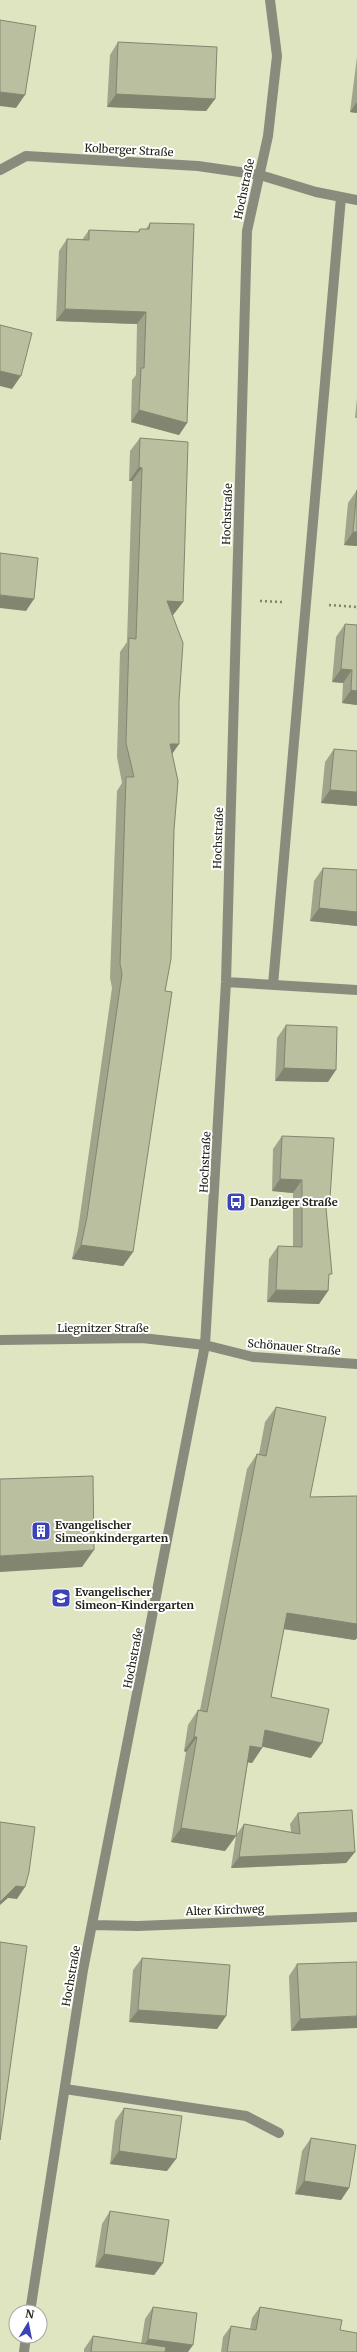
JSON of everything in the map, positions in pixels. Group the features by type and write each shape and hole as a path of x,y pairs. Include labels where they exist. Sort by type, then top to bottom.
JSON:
{"street":[{"name":"Hochstraße","path":"31,2304 83,1970 205,1345 226,982 247,231 268,136 277,56 270,0"},
{"name":"Kolberger Straße","path":"0,170 26,156 198,166 260,175 316,192 357,200"},
{"path":"273,985 341,197"},
{"path":"226,982 357,990"},
{"name":"Liegnitzer Straße","path":"0,1340 142,1338 205,1345"},
{"name":"Schönauer Straße","path":"205,1345 253,1357 357,1364"},
{"name":"Alter Kirchweg","path":"93,1925 138,1926 357,1917"},
{"path":"65,2089 246,2116 279,2132"}],"building":[{"path":"0,20 36,26 25,95 0,92"},
{"path":"118,42 217,47 215,99 116,94"},
{"path":"150,223 194,224 187,423 139,410 141,368 144,368 146,312 65,309 67,239 89,240 89,230 139,232 140,229 149,229"},
{"path":"0,325 32,333 21,376 0,371"},
{"path":"140,438 188,442 183,602 167,601 183,643 179,701 179,744 170,744 178,781 174,830 171,959 165,991 172,992 133,1252 81,1245 87,1217 122,974 120,964 126,777 134,777 126,743 129,638 136,639 142,468 139,467"},
{"path":"357,490 357,532 353,532"},
{"path":"0,553 38,558 34,599 0,595"},
{"path":"345,624 357,625 357,691 351,690 352,670 341,669"},
{"path":"334,749 357,751 357,792 330,790"},
{"path":"323,868 357,870 357,912 319,908"},
{"path":"286,1025 337,1027 336,1070 284,1068"},
{"path":"282,1136 334,1138 330,1198 325,1197 332,1274 329,1274 328,1291 276,1290 278,1246 302,1247 302,1180 280,1179"},
{"path":"276,1407 326,1417 310,1497 357,1496 357,1624 287,1613 271,1697 329,1709 322,1743 265,1730 262,1748 250,1746 236,1836 181,1828 197,1737 194,1737 198,1710 207,1712 257,1454 266,1456"},
{"name":"Evangelischer Simeonkindergarten","path":"93,1476 94,1550 0,1556 0,1479"},
{"path":"352,1810 355,1852 239,1857 244,1824 300,1834 298,1813"},
{"path":"0,1822 35,1827 29,1872 25,1887 16,1886 0,1902"},
{"path":"0,1942 27,1946 0,2140"},
{"path":"142,1958 230,1965 226,2016 138,2010"},
{"path":"357,1962 357,2016 300,2019 297,1964"},
{"path":"124,2108 182,2116 176,2159 119,2151"},
{"path":"311,2138 356,2145 349,2188 304,2181"},
{"path":"110,2211 169,2220 163,2263 104,2254"},
{"path":"153,2307 197,2313 193,2345 148,2339"},
{"path":"260,2307 342,2320 340,2330 357,2333 357,2352 227,2352 231,2326 256,2330"},
{"path":"93,2336 166,2347 165,2352 91,2352"}],"place":[{"name":"Danziger Straße","path":"236,1202"},
{"name":"Evangelischer Simeonkindergarten","path":"41,1531"},
{"name":"Evangelischer Simeon-Kindergarten","path":"61,1598"}]}
